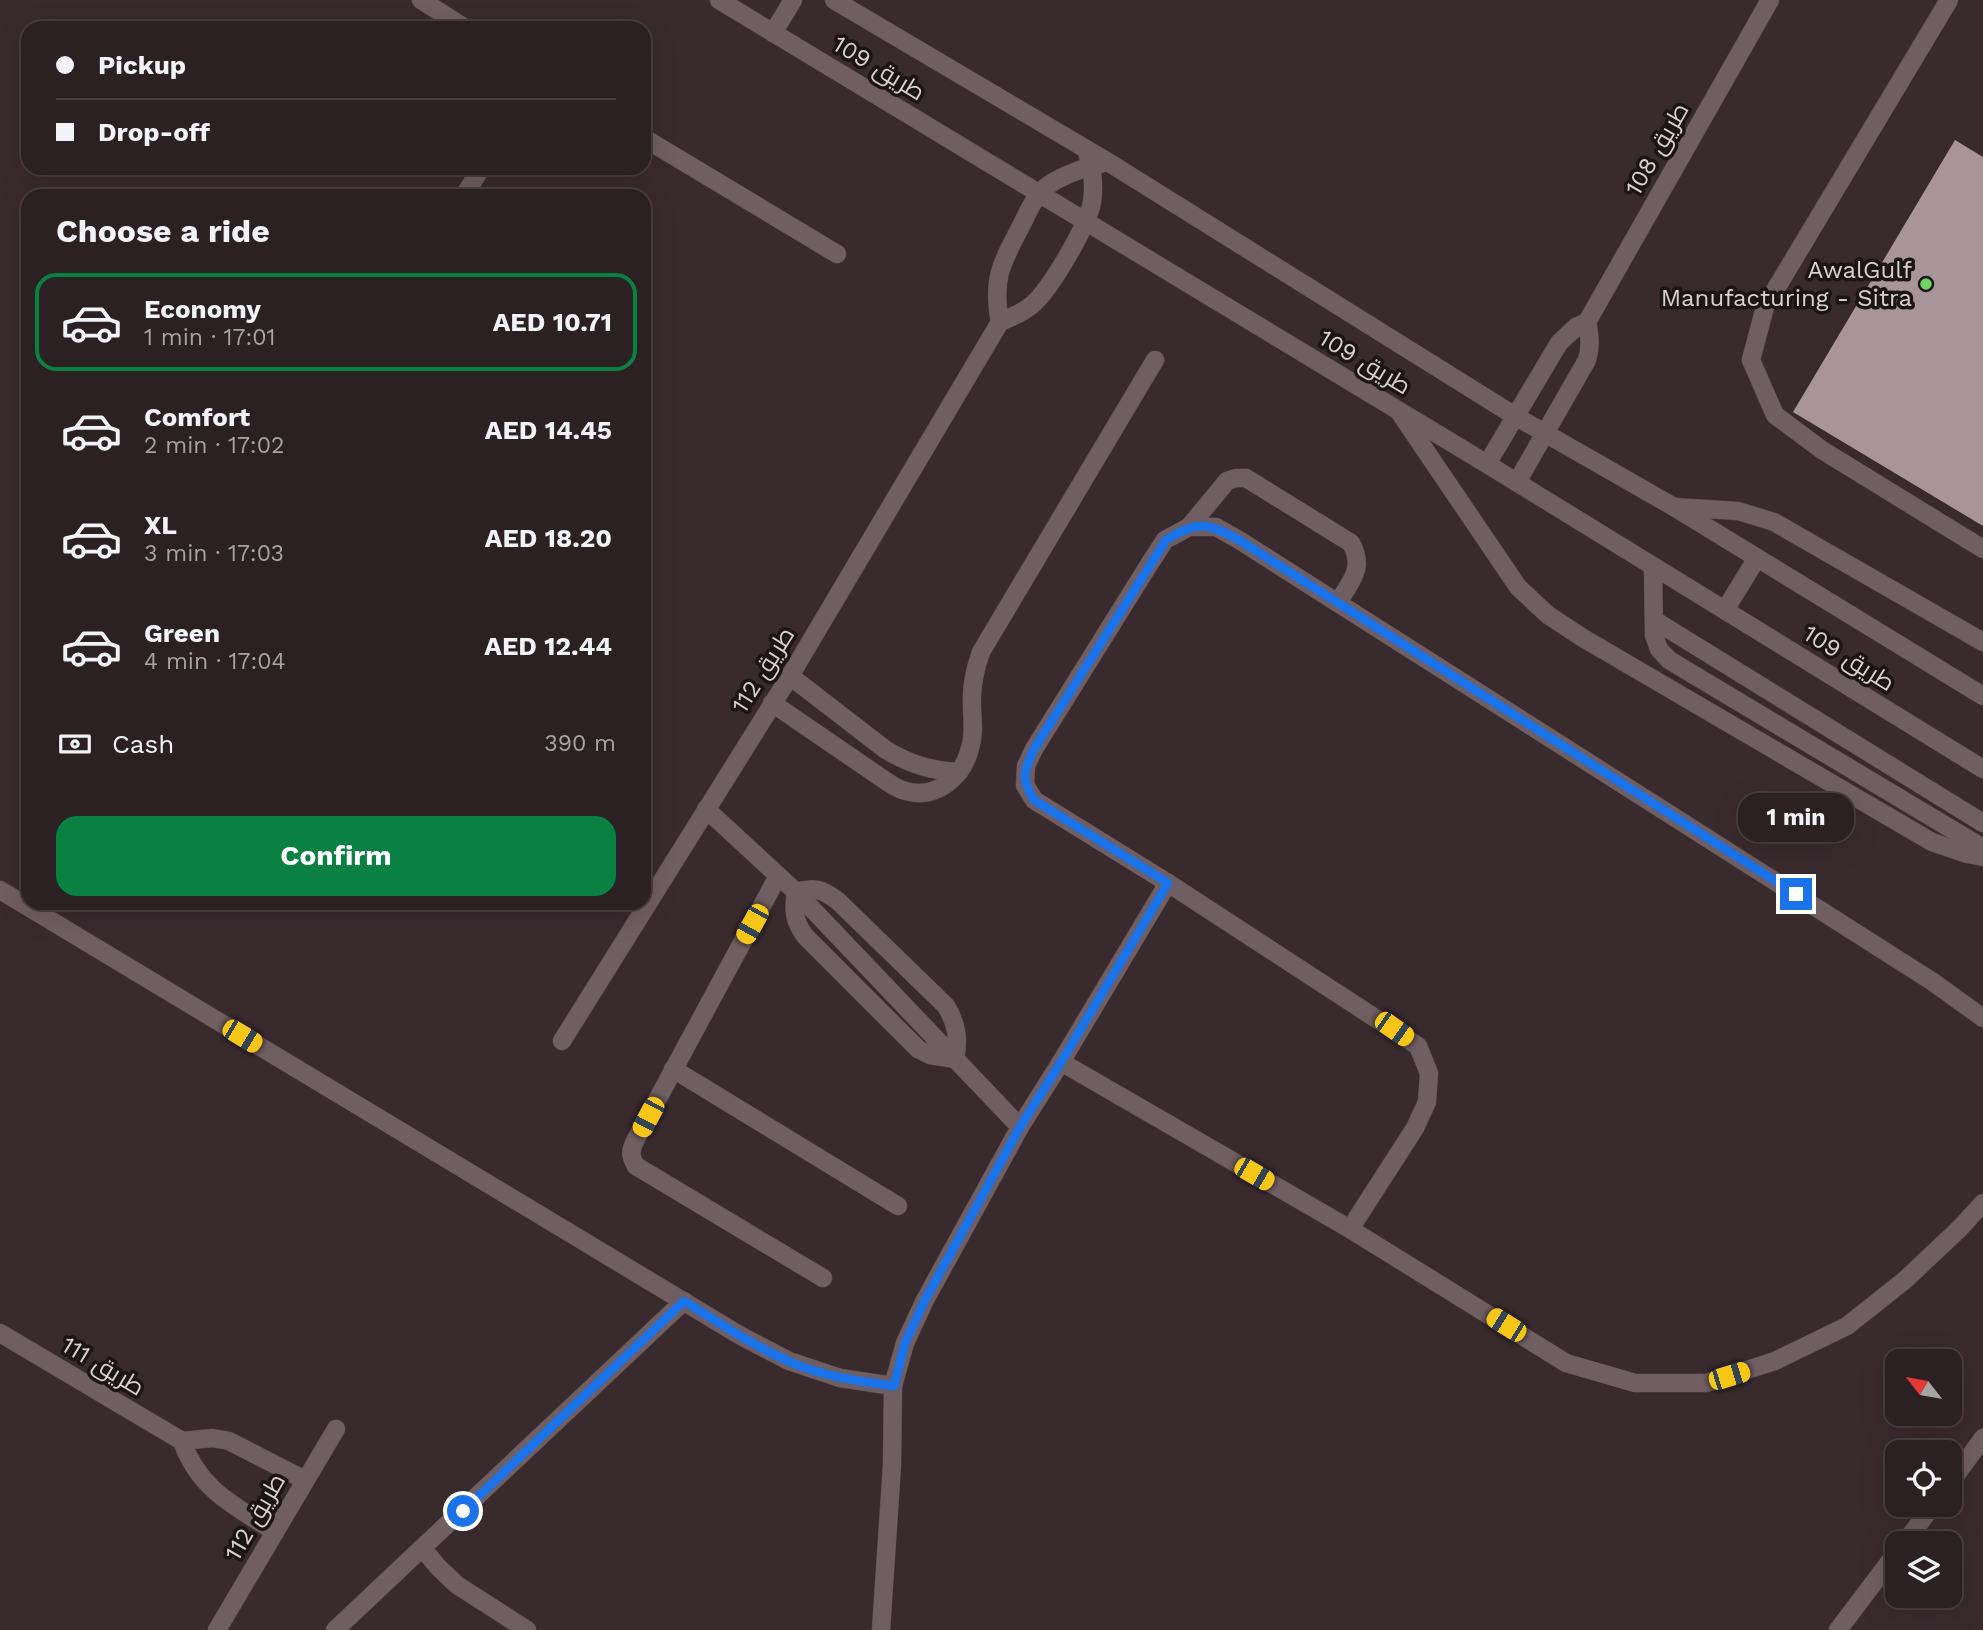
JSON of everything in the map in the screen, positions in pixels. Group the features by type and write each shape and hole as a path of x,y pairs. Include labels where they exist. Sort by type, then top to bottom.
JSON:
{"street":[{"path":"421,0 453,21"},
{"name":"طريق 109","path":"719,0 1517,482 1983,769"},
{"path":"773,33 793,0"},
{"name":"طريق 109","path":"834,0 1086,149 1100,164 1516,416 1674,507 1983,696"},
{"name":"طريق 108","path":"1487,464 1559,343 1576,327 1587,322 1770,0"},
{"path":"1949,0 1765,307 1751,360 1774,415 1822,450 1983,549"},
{"path":"651,142 837,254"},
{"path":"1100,164 1093,185 1087,221 1044,292 1032,305 1000,322 996,301 1003,259 1040,192 1064,177 1100,164"},
{"name":"طريق 112","path":"651,898 790,676 1000,322"},
{"path":"1517,482 1587,360 1590,347 1587,322"},
{"path":"772,703 904,791 925,794 945,787 959,772 970,750 974,727 971,704 973,677 981,652 1155,360"},
{"path":"1400,413 1518,587 1548,615 1932,842 1983,857"},
{"path":"1338,603 1358,568 1357,554 1351,543 1255,482 1246,478 1227,481 1188,527 1166,540 1034,749 1026,766 1025,785 1034,800 1168,883 1418,1046 1429,1073 1427,1102 1415,1128 1350,1229"},
{"path":"1674,507 1738,511 1774,522 1983,642"},
{"path":"1188,527 1216,527 1933,982 1983,1018"},
{"path":"1725,610 1757,558"},
{"path":"1653,566 1654,635 1659,649 1669,660 1983,848"},
{"path":"1654,620 1983,823"},
{"path":"790,676 886,750 903,760 921,767 959,772"},
{"path":"706,809 796,892"},
{"path":"778,876 631,1149 632,1158 636,1166 823,1278"},
{"path":"881,1630 892,1465 894,1386 905,1343 925,1300 1020,1127 1168,883"},
{"path":"796,892 811,888 832,897 946,1006 957,1031 954,1059"},
{"path":"0,890 21,899"},
{"path":"796,892 793,909 798,926 805,936 918,1049 930,1055 954,1059 1020,1127"},
{"path":"43,910 528,1209 741,1336 789,1361 840,1378 894,1386"},
{"name":"طريق 112","path":"562,1041 643,910"},
{"path":"1061,1062 1350,1229 1566,1363 1635,1383 1706,1382 1775,1361 1847,1325 1905,1280 1983,1203"},
{"path":"673,1069 898,1206"},
{"path":"335,1630 684,1301"},
{"name":"طريق 111","path":"0,1333 181,1441"},
{"name":"طريق 112","path":"217,1630 336,1429"},
{"path":"275,1532 204,1482 187,1456 181,1441 213,1438 229,1441 305,1480"},
{"path":"1962,1467 1983,1438"},
{"path":"423,1549 457,1585 527,1630"},
{"path":"1839,1630 1885,1568"}],"building":[{"name":"AwalGulf Manufacturing - Sitra","path":"1955,140 1983,157 1983,526 1793,412"}],"place":[{"name":"AwalGulf Manufacturing - Sitra","path":"1926,284"}],"route":[{"path":"463,1511 684,1301 741,1336 789,1361 840,1378 894,1386 905,1343 925,1300 1020,1127 1168,883 1034,800 1025,785 1026,766 1150,563 1166,540 1188,527 1216,527 1239,540 1796,894"}]}
